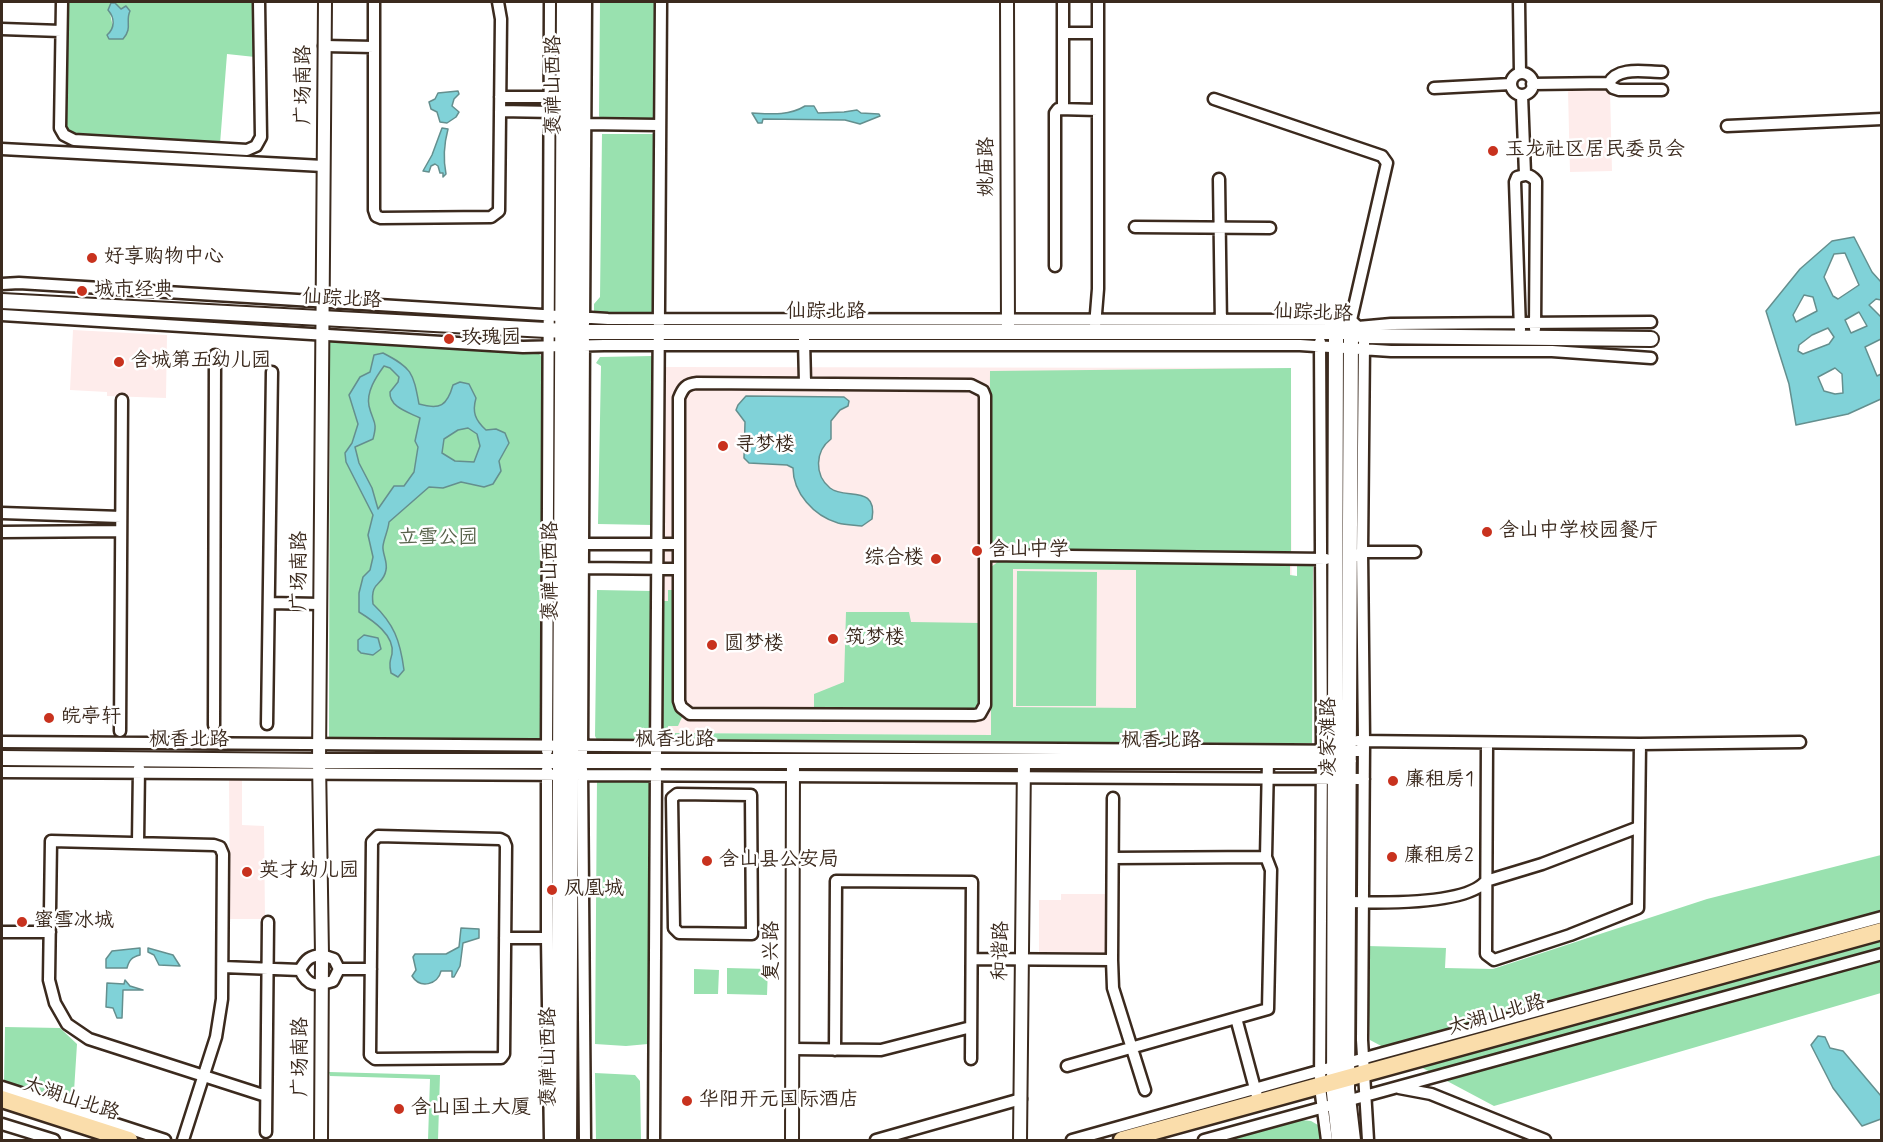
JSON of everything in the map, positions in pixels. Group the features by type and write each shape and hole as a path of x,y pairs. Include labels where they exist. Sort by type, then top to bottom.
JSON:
{"main road":[{"name":"褒禅山西路","path":"564,2 563,112 567,331"},
{"name":"褒禅山西路","path":"558,1140 565,761 567,331 575,2"},
{"name":"仙踪北路","path":"2,301 567,331 804,332 1008,326 1221,326 1320,339 1336,332 1358,335 1651,339"},
{"name":"凌家滩路","path":"1336,332 1337,754"},
{"name":"凌家滩路","path":"1339,1140 1334,1087 1335,779 1356,556 1358,335"},
{"name":"枫香北路","path":"2,758 139,766 319,767 565,761 656,754 793,761 1268,761 1337,754"},
{"name":"褒禅山西路","path":"565,761 569,1140"},
{"name":"凌家滩路","path":"1335,779 1348,902 1334,1087 1353,1140"},
{"name":"太湖山北路","path":"1364,1079 1881,931"},
{"name":"太湖山北路","path":"1157,1140 1334,1087 1881,940"},
{"name":"太湖山北路","path":"1122,1140 1258,1096 1334,1087"},
{"name":"太湖山北路","path":"2,1100 129,1140"},
{"name":"太湖山北路","path":"2,1109 99,1140"}],"street":[{"path":"62,2 60,128 64,135 74,140 247,150 256,146 261,137 259,2"},
{"name":"广场南路","path":"321,1140 322,955 319,745 325,2"},
{"path":"374,2 374,210 376,216 381,218 491,217 499,211 501,19 498,2"},
{"path":"550,2 549,112 583,544 583,568 547,938 550,1140"},
{"path":"585,1140 565,761 567,331 585,124 586,2"},
{"path":"654,1140 658,125 661,2"},
{"name":"姚庙路","path":"1007,2 1008,326"},
{"path":"1063,2 1063,109"},
{"path":"1095,326 1098,289 1098,2"},
{"path":"1520,2 1520,73"},
{"path":"2,29 61,31"},
{"path":"1063,33 1098,33"},
{"path":"324,46 374,47"},
{"path":"1609,82 1612,76 1619,72 1662,72"},
{"path":"1520,73 1513,77 1511,84 1513,90 1521,95"},
{"path":"1520,73 1530,77 1532,84 1530,90 1521,95"},
{"path":"1532,84 1609,82"},
{"path":"1609,82 1613,88 1619,90 1662,90"},
{"path":"1434,88 1511,84"},
{"path":"1521,95 1525,174"},
{"path":"500,97 563,98"},
{"path":"1214,99 1382,156 1387,163 1358,335"},
{"path":"1055,266 1055,113 1058,109 1098,110"},
{"path":"500,111 563,112"},
{"path":"1727,126 1881,119"},
{"path":"585,124 658,125"},
{"path":"2,149 323,166"},
{"path":"1525,174 1532,176 1536,181 1528,338 1515,182 1517,177 1525,174"},
{"path":"1219,179 1221,326 1651,358"},
{"path":"1135,227 1270,228"},
{"path":"2,284 19,283 322,302 567,331 1320,339 1336,347 1358,335 1391,324 1651,322"},
{"path":"2,315 523,347 567,331 1008,326"},
{"path":"804,332 805,383"},
{"path":"1320,339 1321,559 1337,754"},
{"path":"214,725 215,354"},
{"path":"267,724 272,372"},
{"path":"697,382 805,383 971,385 983,391 985,396 985,705 983,710 975,715 690,714 685,712 679,701 679,398 683,389 697,382"},
{"path":"120,732 122,400"},
{"path":"2,513 121,517"},
{"path":"2,531 121,531"},
{"path":"583,544 679,544"},
{"path":"985,555 1336,559 1415,552"},
{"path":"1356,556 1364,746 1364,1079 1368,1140"},
{"path":"583,568 679,569"},
{"path":"269,603 320,604"},
{"path":"2,742 319,745 565,761 656,775 1364,779"},
{"path":"656,754 1337,754 1364,746 1487,743 1800,742"},
{"path":"1487,743 1486,954 1494,960 1570,935 1638,908 1640,744"},
{"name":"复兴路","path":"792,1140 793,761"},
{"name":"和谐路","path":"1020,1140 1024,761"},
{"path":"1067,1066 1268,1009 1271,870 1266,857 1268,761"},
{"path":"2,772 139,766 138,843"},
{"path":"677,794 751,795 752,934 676,932 674,928 673,868 672,798 677,794"},
{"path":"1113,798 1113,988 1145,1090"},
{"path":"1348,902 1439,900 1481,887 1486,881 1542,864 1639,826"},
{"path":"378,836 500,839 504,841 506,846 505,938 504,1054 496,1060 372,1058 370,1055 372,842 378,836"},
{"path":"183,1140 204,1077 216,1037 222,999 223,854 220,847 213,844 51,841 49,980 55,1003 67,1024 89,1039 204,1077 266,1096"},
{"path":"1113,858 1266,857"},
{"path":"655,867 673,868"},
{"path":"835,1050 836,881 972,882 971,1059"},
{"path":"1364,1079 1881,917"},
{"path":"266,1132 268,922"},
{"path":"2,932 50,932"},
{"path":"505,938 547,938"},
{"path":"1396,1088 1881,954"},
{"path":"300,970 305,960 322,955 334,959 339,969"},
{"path":"972,959 1112,960"},
{"path":"223,968 300,970"},
{"path":"339,969 371,969"},
{"path":"300,970 304,979 311,984 322,984 333,981 339,969"},
{"path":"1072,1140 1258,1096 1236,1018"},
{"path":"793,1048 881,1050 971,1027"},
{"path":"1364,1079 1431,1094 1545,1140"},
{"path":"2,1087 165,1140"},
{"path":"1204,1140 1334,1087 1327,1140"},
{"path":"876,1140 1021,1100"},
{"path":"2,1124 54,1140"}],"shaded area":[{"path":"1610,90 1612,171 1570,172 1568,91"},
{"name":"含城第五幼儿园","path":"73,330 167,335 166,398 107,396 107,392 70,390"},
{"name":"含山中学","path":"664,367 1291,368 1292,737 663,733"},
{"name":"英才幼儿园","path":"229,777 242,778 242,825 264,826 265,919 230,919"},
{"path":"1061,894 1108,894 1108,956 1039,956 1039,900 1061,900"}],"green space":[{"path":"65,2 255,2 255,57 227,54 220,144 73,136 64,127","holes":["126,6 128,15 119,38 112,39 107,35 113,27 110,13"]},
{"path":"600,2 655,2 654,118 651,121 602,121 599,116"},
{"path":"602,134 654,134 653,316 599,316 594,313 594,304 600,297"},
{"name":"立雪公园","path":"330,333 525,342 546,360 543,736 532,744 329,745"},
{"path":"652,356 653,525 598,524 601,366 596,363 600,357"},
{"path":"1291,368 1291,552 992,553 989,548 990,371"},
{"path":"999,561 1290,565 1290,575 1297,576 1297,565 1313,565 1312,743 661,742 660,601 668,601 668,590 674,590 677,709 683,715 678,726 668,726 668,733 991,735 991,567","holes":["1013,569 1136,570 1136,708 1013,707"]},
{"path":"1017,571 1097,572 1096,706 1016,706"},
{"path":"597,590 652,591 650,745 599,744 595,736"},
{"path":"846,612 909,612 911,622 981,623 981,705 976,712 814,710 814,694 844,682"},
{"path":"597,779 649,781 648,1044 626,1046 595,1044"},
{"path":"1881,855 1881,993 1494,1106 1370,1040 1367,946 1446,948 1445,968 1493,969 1707,899"},
{"path":"727,968 768,969 767,995 727,994"},
{"path":"694,969 719,970 718,994 694,994"},
{"path":"5,1027 60,1028 77,1044 73,1107 4,1084"},
{"path":"329,1072 440,1075 438,1140 428,1140 430,1079 330,1076"},
{"path":"595,1073 635,1075 640,1081 641,1140 596,1140"},
{"path":"1302,1120 1318,1125 1322,1140 1224,1140"}],"water":[{"path":"111,3 115,3 121,9 126,6 130,11 128,31 123,39 109,39 107,35 113,23 108,10"},
{"path":"458,91 459,94 452,106 459,112 447,123 440,122 437,112 431,109 429,102 435,99 438,93"},
{"path":"805,106 814,106 818,113 857,110 861,113 879,114 880,116 860,124 845,120 763,119 762,123 758,123 752,113 786,113"},
{"path":"442,128 448,129 444,152 446,174 443,177 443,173 440,173 435,164 431,166 429,172 423,171"},
{"path":"1854,237 1872,272 1881,282 1881,300 1876,299 1869,305 1881,317 1881,339 1865,347 1877,376 1881,374 1881,399 1848,414 1796,425 1789,384 1766,311 1800,269 1832,241","holes":["1845,253 1859,285 1838,299 1833,296 1824,277 1834,254","1804,295 1813,297 1817,311 1796,322 1793,315","1859,312 1867,326 1851,333 1845,320","1828,328 1834,337 1829,344 1803,354 1798,351 1799,345 1812,335","1835,368 1842,374 1843,393 1835,394 1824,391 1818,377"]},
{"path":"383,353 406,367 413,378 419,404 432,407 442,405 448,398 453,385 460,382 469,384 476,398 474,408 479,423 486,430 496,429 505,433 509,443 499,461 501,471 493,484 484,487 461,482 443,488 429,487 389,522 383,546 386,570 373,591 373,604 391,626 398,641 404,670 398,677 391,673 392,647 386,634 359,612 359,593 363,577 370,570 373,557 368,535 373,515 346,462 345,453 352,443 358,424 349,395 360,377 370,372 374,355","holes":["384,366 390,368 399,377 390,392 393,402 420,418 415,441 418,447 414,472 404,486 394,486 378,509 372,488 359,463 355,447 373,439 375,425 368,401 370,390","468,428 477,434 480,446 474,462 455,461 442,453 444,439 458,430"]},
{"path":"746,396 844,397 849,401 848,406 840,410 831,421 831,439 819,456 819,470 821,477 830,488 859,495 870,501 873,508 872,519 862,526 829,520 813,509 801,495 793,468 787,465 749,463 744,458 745,422 736,410"},
{"path":"364,635 378,638 381,649 373,655 361,653 358,650 358,640"},
{"path":"461,928 479,929 479,938 463,943 460,966 454,977 452,977 452,971 441,971 436,980 428,984 415,980 412,976 416,970 413,957 415,954 446,954 459,947"},
{"path":"140,948 140,955 131,959 127,968 106,968 106,959 112,951"},
{"path":"148,948 173,955 180,966 159,965 154,955 148,952"},
{"path":"125,980 130,986 143,990 123,990 122,1018 117,1018 113,1008 106,1007 107,983 124,984"},
{"path":"1818,1036 1825,1037 1830,1048 1843,1051 1881,1096 1881,1119 1862,1126 1833,1088 1811,1045"}],"place":[{"name":"玉龙社区居民委员会","path":"1493,151"},
{"name":"好享购物中心","path":"92,258"},
{"name":"城市经典","path":"82,291"},
{"name":"玫瑰园","path":"449,339"},
{"name":"含城第五幼儿园","path":"119,362"},
{"name":"寻梦楼","path":"723,446"},
{"name":"含山中学校园餐厅","path":"1487,532"},
{"name":"含山中学","path":"977,551"},
{"name":"综合楼","path":"936,559"},
{"name":"筑梦楼","path":"833,639"},
{"name":"圆梦楼","path":"712,645"},
{"name":"皖亭轩","path":"49,718"},
{"name":"廉租房1","path":"1393,781"},
{"name":"廉租房2","path":"1392,857"},
{"name":"含山县公安局","path":"707,861"},
{"name":"英才幼儿园","path":"247,872"},
{"name":"凤凰城","path":"552,890"},
{"name":"蜜雪冰城","path":"22,922"},
{"name":"华阳开元国际酒店","path":"687,1101"},
{"name":"含山国土大厦","path":"399,1109"}]}
